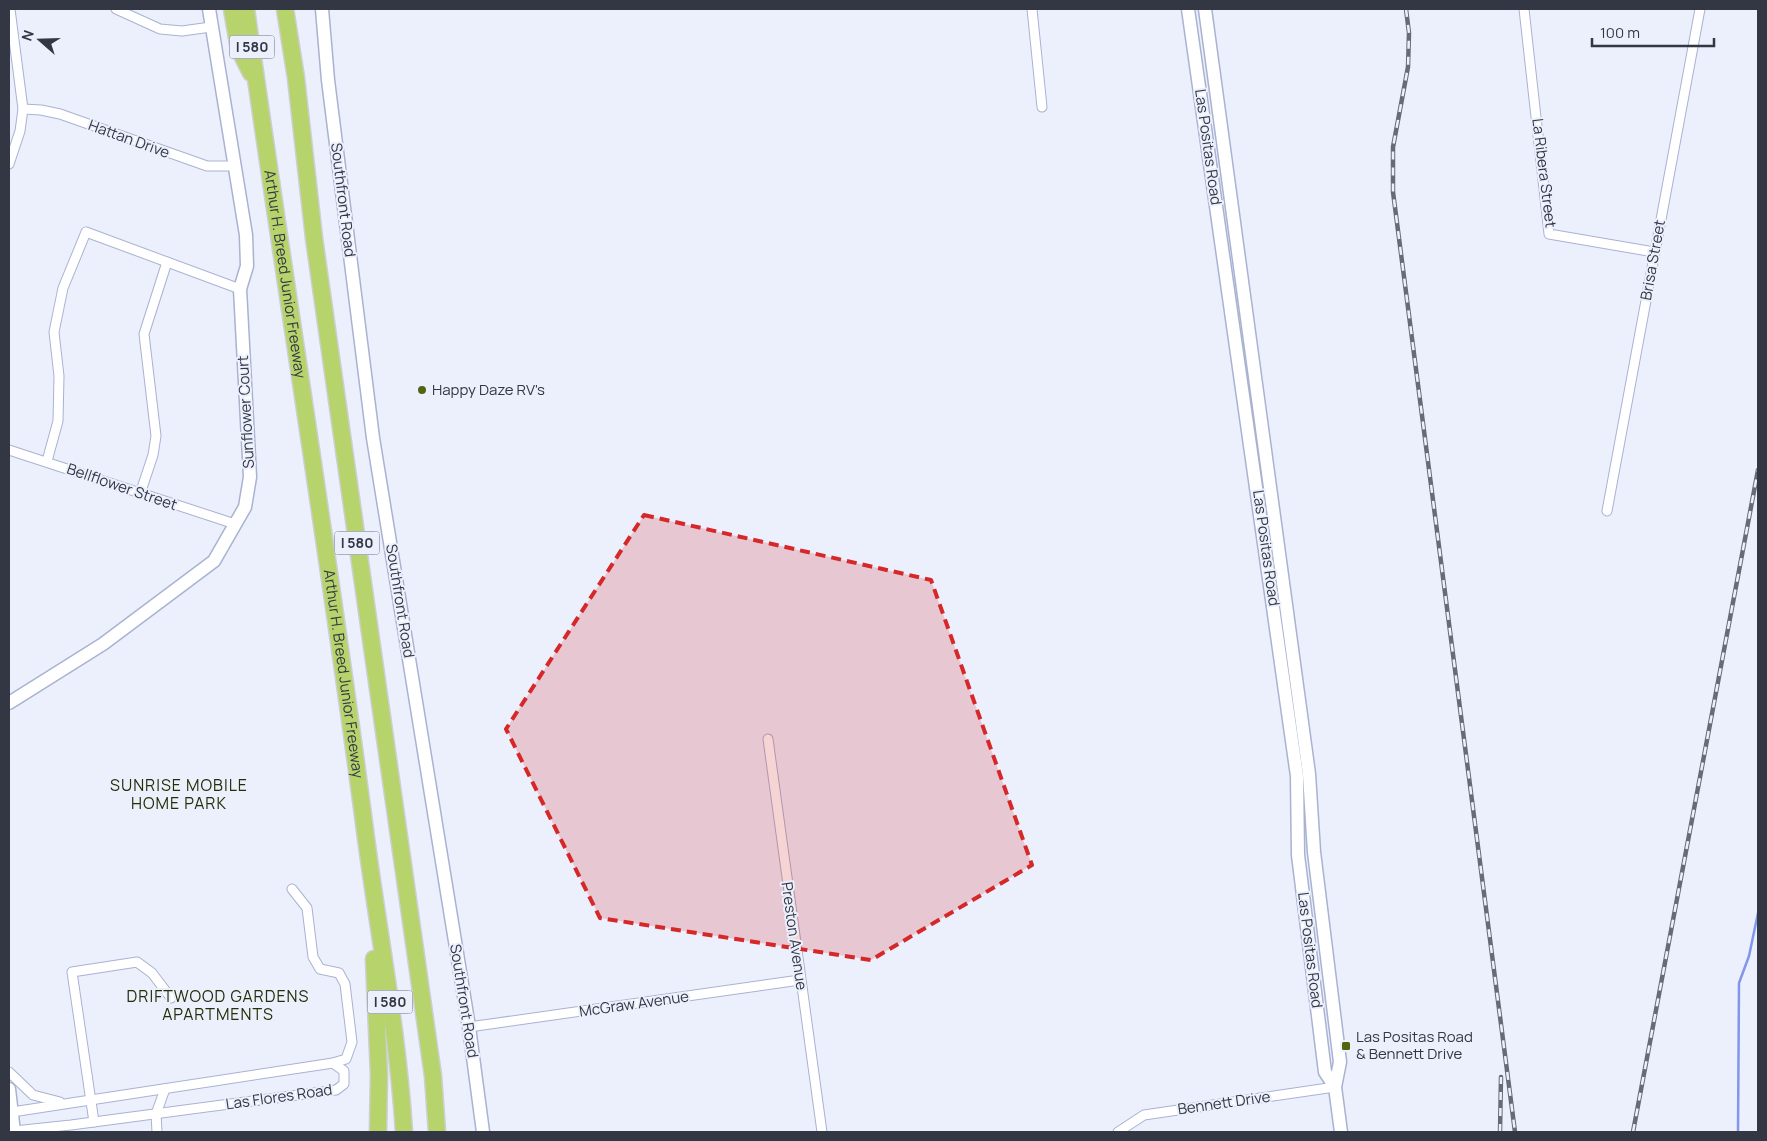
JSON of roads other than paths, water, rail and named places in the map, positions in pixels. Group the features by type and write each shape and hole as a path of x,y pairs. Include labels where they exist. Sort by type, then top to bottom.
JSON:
{"highway":[{"path":"232,9 239,49 257,86"},
{"name":"Arthur H. Breed Junior Freeway","path":"246,9 344,666 370,872 392,1016 404,1132"},
{"name":"Arthur H. Breed Junior Freeway","path":"285,9 296,78 314,238 433,1076 437,1132"},
{"path":"370,872 379,1066 378,1132"},
{"path":"433,1076 445,1099 448,1132"}],"main road":[{"name":"Sunflower Court","path":"9,703 103,644 178,590 214,561 245,507 250,477 240,289 246,266 246,235 209,9"},
{"name":"Southfront Road","path":"322,9 329,90 373,438 469,1027 483,1132"},
{"name":"Las Positas Road","path":"1188,9 1297,776 1298,855 1325,1072 1335,1087"},
{"name":"Las Positas Road","path":"1205,9 1309,774 1314,852 1340,1062 1335,1087 1341,1132"},
{"path":"9,1089 14,1131"}],"street":[{"path":"9,164 20,131 23,109 10,9"},
{"path":"120,9 160,29 182,31 212,26"},
{"path":"1032,9 1042,107"},
{"name":"La Ribera Street","path":"1524,9 1549,234 1654,252"},
{"name":"Brisa Street","path":"1607,511 1700,9"},
{"name":"Hattan Drive","path":"23,109 60,114 207,166 234,166"},
{"path":"47,461 58,421 59,376 54,332 63,288 86,232 240,289"},
{"path":"140,494 153,455 156,436 144,334 167,262"},
{"name":"Bellflower Street","path":"9,450 235,524"},
{"name":"Preston Avenue","path":"768,739 822,1132"},
{"path":"292,889 307,908 313,957 320,969 339,973 345,984 352,1042 346,1059 342,1062 333,1063"},
{"path":"94,1122 72,972 136,962 152,973 171,998"},
{"name":"McGraw Avenue","path":"469,1027 800,980"},
{"name":"Las Flores Road","path":"12,1112 333,1063 344,1071 344,1084 336,1090 14,1131"},
{"name":"Las Flores Road","path":"9,1072 33,1095 70,1103"},
{"name":"Bennett Drive","path":"1118,1132 1144,1115 1335,1087"},
{"path":"157,1132 156,1114 165,1088"},
{"name":"Las Flores Road","path":"52,1132 71,1125"}],"waterway":[{"path":"1738,1132 1739,983 1749,956 1758,913"}],"railway":[{"path":"1406,9 1409,33 1408,67 1393,147 1393,192 1515,1132"},
{"path":"1633,1132 1758,470"},
{"path":"1500,1132 1501,1077"}],"place":[{"name":"Happy Daze RV's","path":"422,390"},
{"name":"Las Positas Road & Bennett Drive","path":"1346,1046"}],"district":[{"name":"SUNRISE MOBILE HOME PARK","path":"179,794"},
{"name":"DRIFTWOOD GARDENS APARTMENTS","path":"218,1005"}]}
